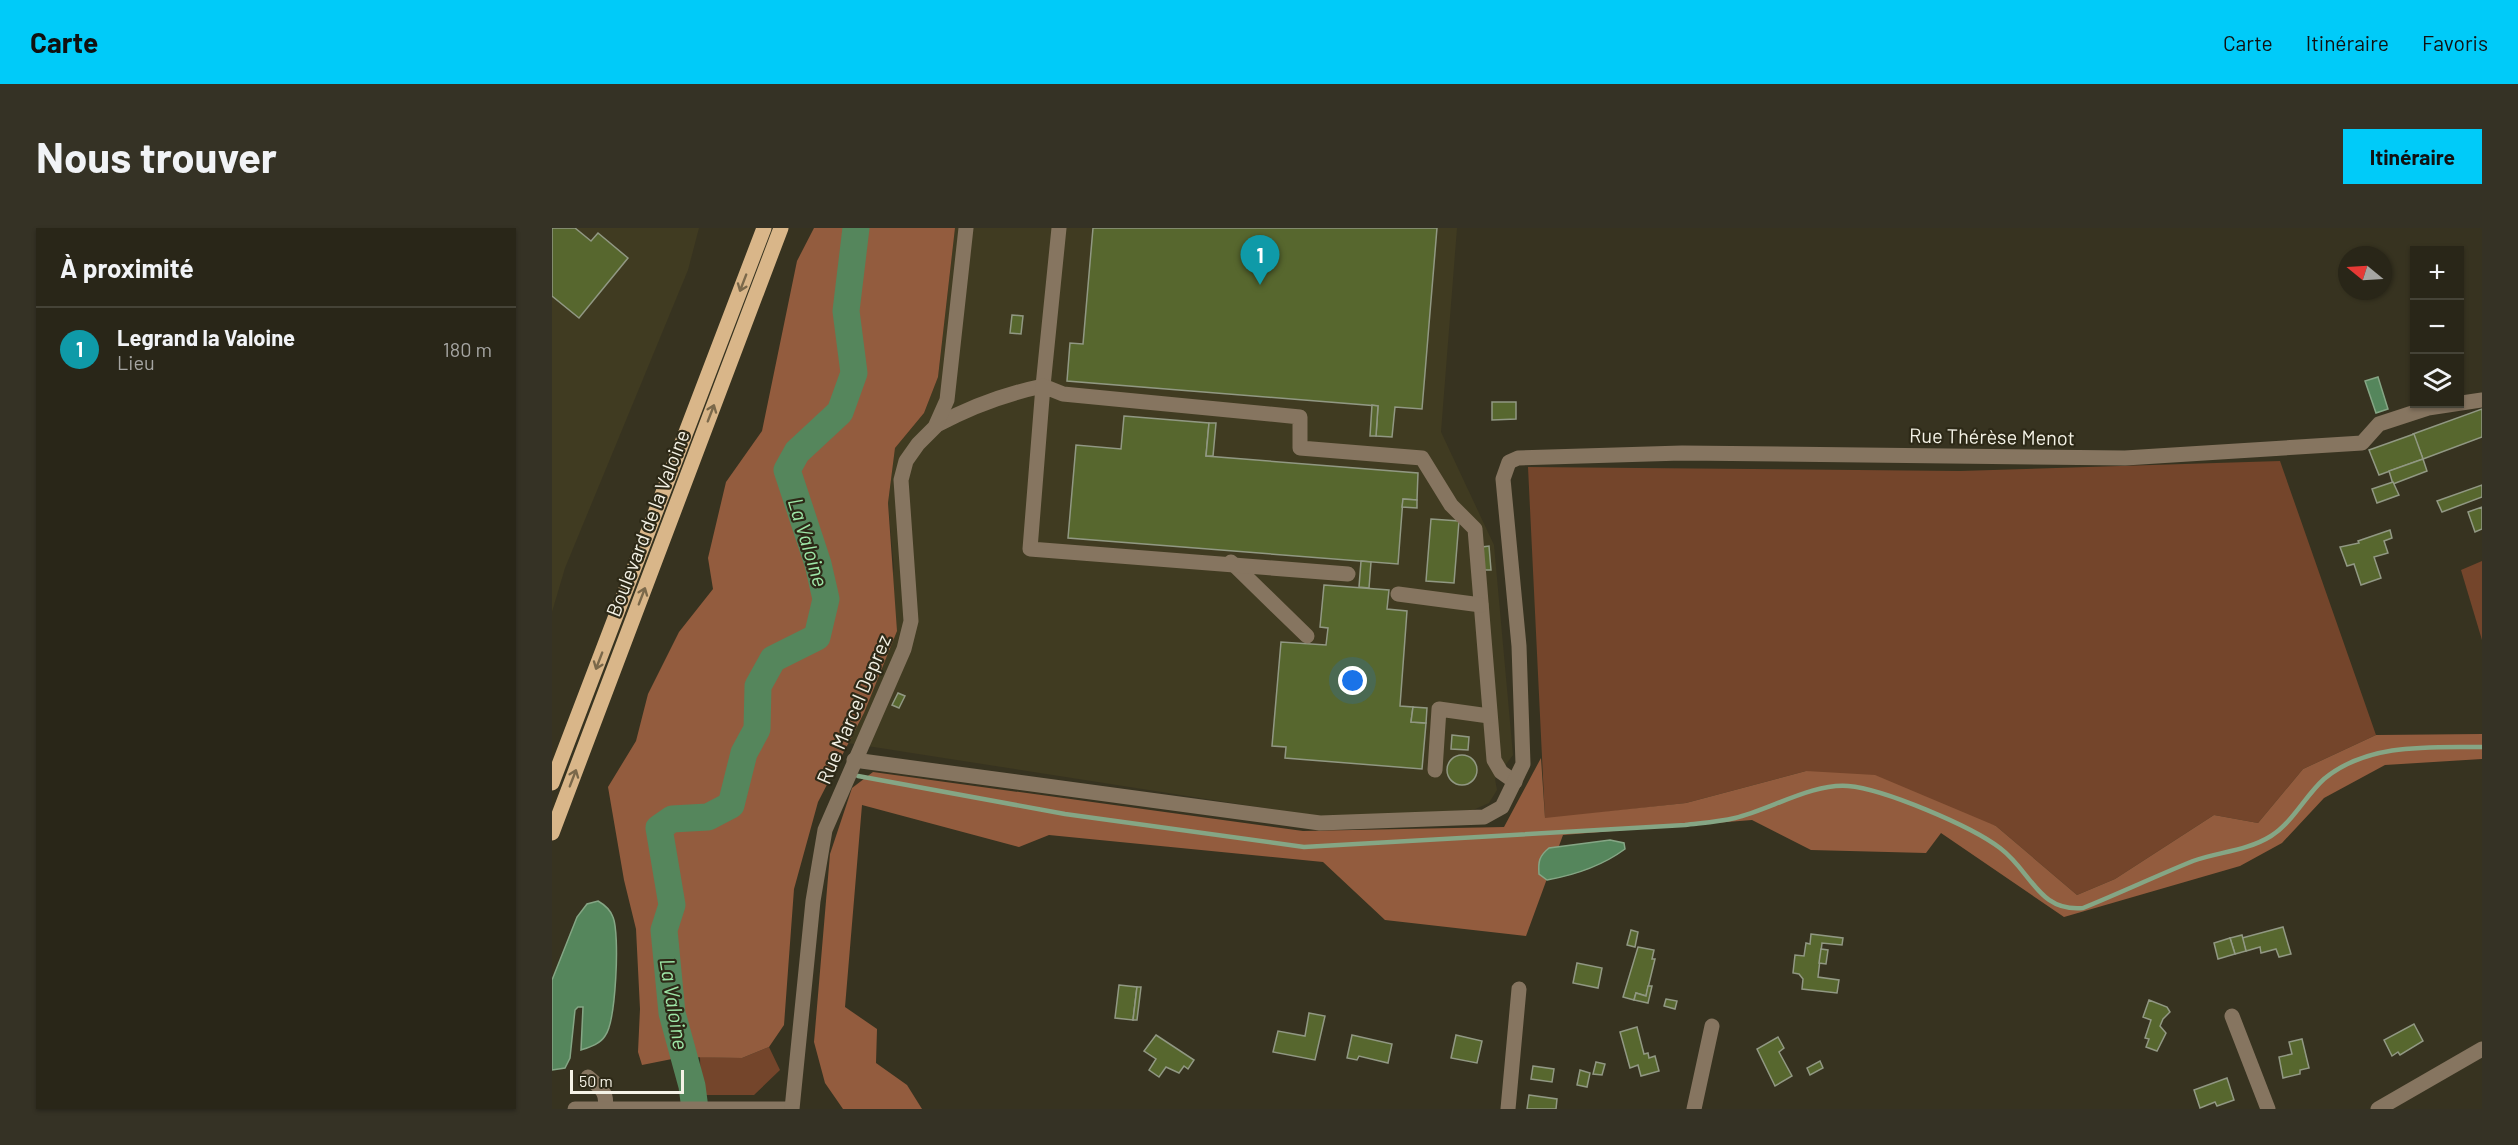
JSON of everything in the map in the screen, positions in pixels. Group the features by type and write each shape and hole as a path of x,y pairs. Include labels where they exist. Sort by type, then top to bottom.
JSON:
{"main road":[{"name":"Boulevard de la Valoine","path":"552,783 764,228"},
{"name":"Boulevard de la Valoine","path":"552,833 781,228"}],"street":[{"name":"Rue Marcel Deprez","path":"791,1109 813,901 825,830 904,649 911,621 901,480 906,461 918,444 935,427 947,400 966,228"},
{"path":"1059,228 1030,549 1230,562 1348,574"},
{"path":"854,760 1320,823 1484,817 1502,807 1515,782 1500,772 1494,760 1475,529 1451,505 1422,458 1300,448 1300,417 1063,394 1043,386 998,397 968,408 935,427"},
{"name":"Rue Thérèse Menot","path":"1515,782 1523,764 1521,693 1503,479 1509,462 1518,458 1683,453 2125,458 2362,443 2379,424 2428,408 2482,400"},
{"path":"1230,562 1307,636"},
{"path":"1398,594 1481,605"},
{"path":"1435,770 1439,709 1489,716"},
{"path":"1508,1109 1519,988"},
{"path":"2232,1016 2268,1109"},
{"path":"1694,1109 1712,1026"},
{"path":"2378,1109 2482,1049"},
{"path":"588,1077 604,1091 607,1097 606,1107"},
{"path":"575,1109 708,1107 791,1109"}],"shaded area":[{"path":"552,228 699,228 688,270 565,568 552,612"},
{"path":"814,228 955,228 938,377 924,413 895,448 888,503 897,631 864,713 818,802 794,889 784,1025 769,1047 742,1058 682,1057 642,1065 638,1052 640,1009 636,929 624,880 608,787 636,741 648,694 679,632 713,589 708,558 726,482 762,431 797,261"},
{"path":"955,228 1457,228 1441,432 1494,545 1513,755 1495,779 1497,790 1489,803 1473,810 1321,817 848,743 864,713 894,568 888,503 895,448 924,413 938,377"},
{"path":"2378,377 2388,409 2376,413 2365,381"},
{"path":"2280,461 2376,735 2303,769 2258,823 2214,815 2115,879 2077,895 1996,826 1806,771 1686,803 1545,819 1528,467 1960,471"},
{"path":"2482,561 2482,640 2461,570"},
{"path":"2482,734 2482,759 2385,765 2324,798 2282,843 2240,866 2064,917 1941,833 1926,853 1811,850 1752,820 1563,835 1526,936 1385,920 1323,862 1049,835 1019,847 862,805 845,1007 877,1029 876,1063 907,1085 922,1109 843,1109 825,1083 814,1042 830,854 852,788 873,772 1303,831 1504,827 1541,758 1545,818 1686,803 1806,771 1875,775 1996,826 2077,895 2115,879 2214,815 2258,823 2303,769 2376,735"},
{"path":"1610,840 1624,843 1625,849 1598,865 1568,875 1547,880 1539,874 1540,860 1549,848"},
{"path":"598,901 610,912 615,926 616,978 609,1028 600,1041 581,1050 583,1007 578,1007 575,1010 570,1058 565,1068 552,1070 552,980 577,917 587,904"},
{"path":"769,1047 780,1070 754,1095 701,1095 700,1057 742,1058"}],"building":[{"path":"552,228 575,228 591,241 598,233 628,258 579,318 552,296"},
{"path":"1093,228 1437,228 1422,409 1395,407 1392,437 1376,436 1378,406 1067,381 1070,343 1083,344"},
{"path":"1012,315 1023,316 1021,334 1010,333"},
{"path":"1492,402 1516,402 1516,419 1492,420"},
{"path":"1372,405 1378,406 1376,436 1370,436"},
{"path":"2482,409 2482,437 2423,459 2413,434"},
{"path":"1124,416 1209,423 1206,456 1418,473 1417,500 1403,499 1398,564 1068,538 1076,445 1121,449"},
{"path":"1209,423 1216,423 1213,456 1206,456"},
{"path":"2414,434 2423,459 2379,475 2369,450"},
{"path":"2423,459 2427,471 2393,484 2389,471"},
{"path":"2393,482 2399,495 2377,503 2372,489"},
{"path":"2482,485 2482,497 2442,512 2437,501"},
{"path":"1403,499 1417,500 1417,508 1402,507"},
{"path":"2482,507 2482,529 2475,532 2468,512"},
{"path":"1431,519 1459,521 1454,583 1426,581"},
{"path":"2390,530 2392,538 2384,541 2388,553 2374,557 2381,578 2361,585 2354,564 2347,566 2340,547 2359,543 2358,541"},
{"path":"1489,546 1491,570 1484,570 1482,547"},
{"path":"1361,561 1371,562 1369,588 1359,587"},
{"path":"1324,585 1389,590 1387,609 1407,611 1400,706 1413,707 1411,722 1426,723 1422,769 1285,758 1286,747 1272,746 1281,642 1326,645 1328,628 1320,627"},
{"path":"898,693 905,696 899,708 892,705"},
{"path":"1413,707 1427,708 1426,723 1411,722"},
{"path":"1452,735 1469,737 1468,750 1451,749"},
{"path":"1462,755 1473,759 1477,770 1473,781 1462,785 1451,781 1447,770 1451,759"},
{"path":"2283,927 2291,954 2279,957 2276,949 2261,953 2260,947 2246,951 2242,938"},
{"path":"1631,930 1638,932 1635,947 1627,945"},
{"path":"1811,934 1843,938 1842,945 1822,943 1818,977 1839,980 1837,993 1802,989 1803,979 1799,974 1793,973 1795,955 1804,956 1806,943 1810,944"},
{"path":"2242,935 2246,951 2235,954 2230,938"},
{"path":"2230,938 2235,954 2218,959 2214,943"},
{"path":"1638,947 1654,950 1652,959 1655,959 1646,996 1636,993 1634,1000 1623,997"},
{"path":"1821,949 1828,950 1826,964 1819,963"},
{"path":"1577,963 1602,968 1598,988 1573,983"},
{"path":"1119,985 1137,987 1133,1020 1115,1018"},
{"path":"1648,986 1652,986 1648,1003 1634,1000 1636,993 1646,996"},
{"path":"1137,987 1141,987 1137,1020 1133,1020"},
{"path":"1666,999 1677,1001 1675,1009 1664,1006"},
{"path":"2149,1000 2167,1007 2170,1012 2160,1026 2166,1033 2157,1051 2146,1047 2149,1039 2145,1038 2151,1020 2143,1017"},
{"path":"1309,1013 1325,1016 1315,1060 1273,1052 1278,1031 1305,1036"},
{"path":"2414,1024 2423,1041 2400,1055 2398,1052 2392,1056 2384,1040"},
{"path":"1637,1027 1644,1054 1648,1053 1649,1058 1655,1056 1659,1071 1641,1076 1638,1065 1630,1068 1620,1032"},
{"path":"1156,1035 1194,1060 1188,1069 1184,1066 1179,1073 1166,1067 1159,1077 1149,1070 1156,1059 1144,1051"},
{"path":"1352,1035 1392,1044 1388,1063 1359,1056 1357,1060 1347,1058"},
{"path":"1456,1035 1482,1041 1477,1063 1451,1058"},
{"path":"1778,1037 1784,1048 1779,1052 1792,1076 1775,1086 1757,1049"},
{"path":"2302,1039 2309,1068 2300,1070 2300,1074 2283,1078 2279,1057 2292,1054 2289,1042"},
{"path":"1820,1061 1823,1068 1810,1075 1807,1068"},
{"path":"1596,1062 1605,1064 1602,1075 1593,1074"},
{"path":"1533,1066 1554,1069 1552,1082 1531,1079"},
{"path":"1580,1070 1590,1073 1587,1087 1577,1085"},
{"path":"2227,1078 2234,1100 2217,1106 2215,1102 2200,1108 2194,1090"},
{"path":"1529,1095 1557,1099 1556,1109 1527,1109"}],"waterway":[{"name":"La Valoine","path":"695,1109 692,1086 672,1013 664,930 672,905 659,828 672,819 708,817 731,805 744,753 757,729 758,686 773,659 817,637 826,599 818,564 787,470 797,452 840,412 854,373 846,311 856,228"},
{"path":"858,776 1065,814 1304,847 1703,823 1748,814 1820,789 1848,786 1904,801 1969,829 2000,848 2045,897 2068,908 2083,908 2193,861 2262,841 2286,824 2324,779 2341,767 2360,759 2379,753 2420,748 2482,747"}],"place":[{"name":"Legrand la Valoine","path":"1260,285"}]}
